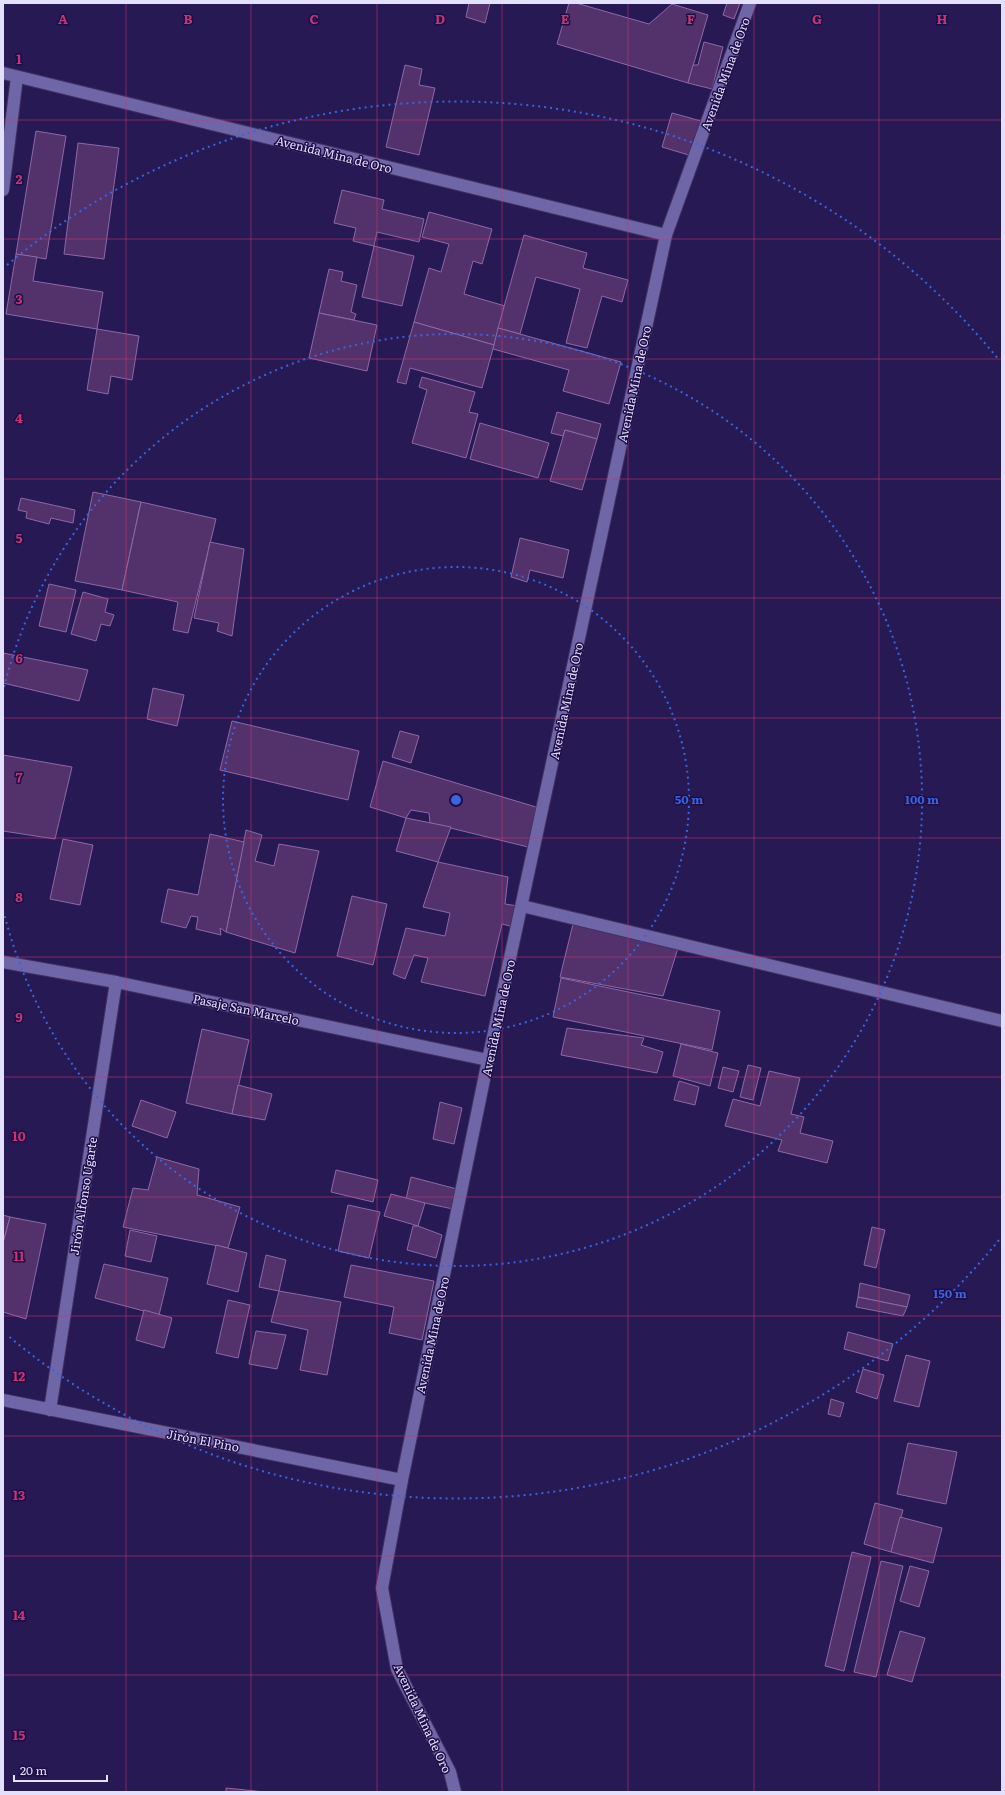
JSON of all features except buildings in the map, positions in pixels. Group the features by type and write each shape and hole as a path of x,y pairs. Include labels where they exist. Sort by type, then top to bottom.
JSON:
{"street":[{"name":"Avenida Mina de Oro","path":"455,1792 450,1772 397,1668 382,1588 402,1480 488,1060 666,235 750,3"},
{"name":"Avenida Mina de Oro","path":"3,73 666,235"},
{"path":"3,190 17,77"},
{"path":"522,906 1002,1022"},
{"name":"Pasaje San Marcelo","path":"3,962 116,982 488,1060"},
{"name":"Jirón Alfonso Ugarte","path":"50,1410 116,982"},
{"name":"Jirón El Pino","path":"3,1400 402,1480"}]}
